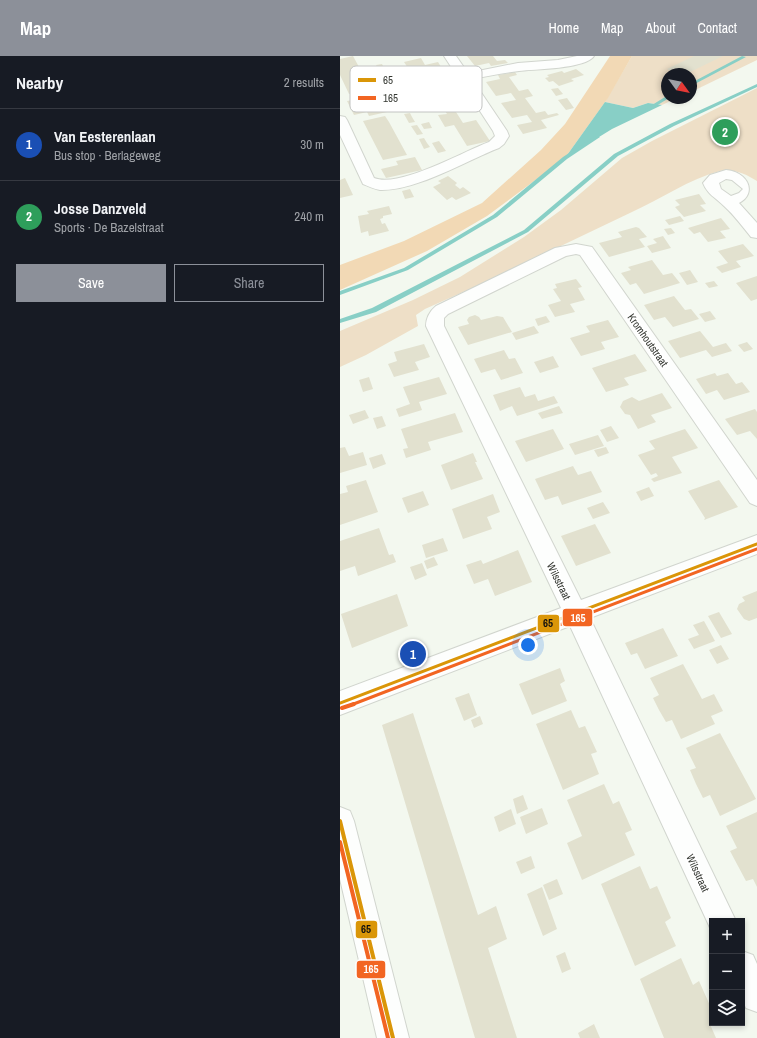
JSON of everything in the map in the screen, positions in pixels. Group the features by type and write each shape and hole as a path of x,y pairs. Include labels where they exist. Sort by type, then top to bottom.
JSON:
{"street":[{"path":"450,56 457,66"},
{"path":"482,74 526,66 566,63 588,56"},
{"path":"340,120 368,181 379,185 392,184 415,178 494,145 500,141 502,136 482,104"},
{"path":"728,201 757,233"},
{"name":"Kromhoutstraat","path":"509,277 566,250 576,249 586,251 757,498"},
{"name":"Wilsstraat","path":"509,277 442,310 434,321 435,326 574,612 720,918"},
{"path":"340,703 574,612 757,544"},
{"path":"340,821 393,1038"},
{"path":"745,972 757,997"}],"shaded area":[{"path":"610,56 632,56 608,98 565,158 487,216 427,251 340,290 340,265 404,241 482,203 541,150 565,124"},
{"path":"632,56 757,56 757,60 697,89 697,68 661,68 661,104 664,104 662,105 648,103 633,108 605,102"},
{"path":"757,88 757,181 744,174 730,170 720,171 697,179 643,207 425,309 416,315 418,326 366,355 340,367 340,331 413,300 460,277 524,237 561,210 622,158 652,141"}],"water":[{"path":"605,102 633,108 648,103 662,105 612,129 565,158"}],"building":[{"path":"353,56 358,66 350,66 350,94 340,75 340,59"},
{"path":"467,56 493,56 497,61 505,60 508,63 491,66 489,63 475,66"},
{"path":"694,56 723,56 697,69 669,68"},
{"path":"421,58 425,65 438,62 440,66 407,66 404,62"},
{"path":"576,69 584,75 571,79 574,81 559,86 553,81 549,82 545,78 549,77 547,75 562,71 564,73"},
{"path":"515,72 517,75 509,77 519,91 528,89 533,96 525,98 536,113 545,111 548,115 557,113 559,115 541,120 547,128 523,134 517,125 532,122 527,115 512,118 501,103 516,100 511,93 496,96 486,82 500,79 498,75"},
{"path":"558,88 563,94 556,96 551,89"},
{"path":"567,98 574,108 566,110 558,100"},
{"path":"352,112 367,112 354,115"},
{"path":"367,112 387,112 369,116"},
{"path":"446,112 456,112 463,123 476,120 490,141 467,146 454,125 445,127 438,115 447,114"},
{"path":"410,113 415,122 409,123 404,114"},
{"path":"385,116 407,155 383,160 363,121"},
{"path":"429,122 432,128 424,129 421,124"},
{"path":"417,125 423,134 417,135 411,126"},
{"path":"424,138 430,147 424,149 419,139"},
{"path":"439,141 446,151 438,153 432,143"},
{"path":"415,157 422,170 386,178 381,169 398,165 396,161"},
{"path":"448,176 457,183 455,185 460,189 463,187 471,193 456,200 452,197 447,200 433,187 441,183 438,181"},
{"path":"345,178 353,195 340,198 340,180"},
{"path":"410,189 414,197 405,199 402,191"},
{"path":"699,194 706,204 700,205 706,211 684,217 675,207 680,205 675,200"},
{"path":"389,206 392,214 383,216 383,218 380,219 382,224 385,223 389,231 369,236 368,231 361,233 358,216 369,214 367,211"},
{"path":"680,216 684,221 669,225 665,220"},
{"path":"721,218 730,229 720,231 726,238 708,242 700,232 694,234 688,228"},
{"path":"636,227 639,228 647,237 639,239 645,247 609,257 599,243 622,237 618,232"},
{"path":"671,228 675,233 668,235 664,229"},
{"path":"663,236 671,248 652,253 647,246 657,243 653,239"},
{"path":"743,244 754,256 736,261 741,267 722,273 716,267 728,263 718,251"},
{"path":"652,260 663,275 672,273 680,283 644,294 636,283 630,285 621,273 631,270 628,267"},
{"path":"690,270 698,282 687,285 679,273"},
{"path":"757,276 757,299 751,301 736,283"},
{"path":"576,279 582,287 578,288 585,300 570,304 575,312 555,317 548,305 561,301 553,289 557,288 555,284"},
{"path":"714,281 718,286 709,288 705,283"},
{"path":"674,296 685,310 691,309 699,319 673,327 665,317 654,320 644,305"},
{"path":"710,311 716,319 705,322 699,314"},
{"path":"475,315 481,320 497,316 503,317 512,332 468,345 458,327 469,324 467,320 469,317"},
{"path":"546,316 550,322 538,326 535,319"},
{"path":"608,320 619,337 601,342 605,349 581,356 570,338 590,332 586,326"},
{"path":"534,326 539,333 516,340 512,333"},
{"path":"700,331 713,347 726,343 732,351 712,357 706,350 680,358 668,341"},
{"path":"747,342 753,349 744,352 738,345"},
{"path":"424,344 430,357 415,362 419,370 394,377 388,364 397,361 394,352"},
{"path":"504,350 509,359 515,358 523,373 501,380 495,369 481,373 474,359"},
{"path":"635,354 647,371 624,378 629,385 606,392 592,368"},
{"path":"553,356 559,367 540,373 534,362"},
{"path":"715,373 717,376 728,373 736,384 742,382 750,392 724,400 717,390 706,394 696,379"},
{"path":"369,377 373,389 363,392 359,380"},
{"path":"439,377 447,394 419,402 422,410 399,417 396,409 410,404 403,387"},
{"path":"520,387 525,397 535,394 538,401 554,396 558,403 517,416 512,406 500,411 493,395"},
{"path":"662,393 672,408 651,415 656,422 638,429 630,415 625,414 620,407 623,401 632,397 639,401"},
{"path":"559,406 563,413 542,419 538,413"},
{"path":"755,409 757,412 757,439 750,431 737,435 725,419"},
{"path":"365,410 369,418 353,424 349,415"},
{"path":"455,413 463,432 428,442 431,450 406,458 403,449 408,448 401,429"},
{"path":"382,416 386,426 377,429 373,418"},
{"path":"611,426 619,438 607,442 600,430"},
{"path":"553,429 564,449 526,462 515,441"},
{"path":"685,429 698,448 672,457 682,473 654,482 651,479 658,476 656,473 651,475 638,455 655,449 649,441"},
{"path":"598,435 604,446 575,455 569,444"},
{"path":"345,447 349,456 363,452 367,465 340,473 340,448"},
{"path":"606,447 609,453 598,457 594,450"},
{"path":"473,453 477,462 475,462 483,479 451,490 441,465"},
{"path":"382,454 386,464 373,469 369,458"},
{"path":"573,466 578,475 591,471 602,492 562,505 558,496 545,500 535,479"},
{"path":"366,480 378,512 340,525 340,494 348,492 346,486"},
{"path":"719,480 738,507 704,520 705,518 688,491"},
{"path":"649,487 654,496 641,501 636,492"},
{"path":"423,491 429,505 408,513 402,498"},
{"path":"493,494 500,512 487,517 492,529 463,539 452,509"},
{"path":"603,502 610,513 593,519 587,508"},
{"path":"595,524 611,553 576,566 561,536"},
{"path":"379,528 389,555 393,554 396,562 358,576 355,566 340,571 340,541"},
{"path":"443,538 448,551 426,558 422,545"},
{"path":"518,550 532,582 495,596 488,579 474,584 466,565 481,560 483,564"},
{"path":"434,557 438,565 427,569 424,561"},
{"path":"422,563 427,575 415,580 410,567"},
{"path":"757,591 757,618 749,621 744,619 737,609 739,604 745,601 742,597"},
{"path":"397,594 408,626 352,648 341,614"},
{"path":"719,612 732,634 721,638 708,616"},
{"path":"704,621 715,641 694,649 688,639 699,635 693,625"},
{"path":"663,628 678,656 645,669 637,653 631,655 625,643"},
{"path":"721,645 729,659 717,664 709,650"},
{"path":"683,664 702,699 714,694 723,711 711,716 715,724 681,739 672,720 666,722 659,710 653,698 659,695 650,678"},
{"path":"560,668 565,681 560,684 567,701 532,715 519,684"},
{"path":"469,693 477,715 464,721 455,698"},
{"path":"571,710 579,728 585,726 597,752 591,754 599,774 563,790 536,724"},
{"path":"413,713 478,915 496,906 507,939 488,948 517,1038 475,1038 382,725"},
{"path":"480,716 483,724 474,728 471,720"},
{"path":"720,733 756,799 720,816 710,795 703,798 696,784 690,770 696,768 686,748"},
{"path":"604,784 613,804 619,801 632,830 625,833 635,855 582,880 567,843 582,836 567,800"},
{"path":"523,795 528,809 517,814 513,799"},
{"path":"542,808 548,824 526,834 520,817"},
{"path":"511,809 516,824 499,832 494,817"},
{"path":"757,812 757,887 753,879 746,881 730,851 737,848 726,826"},
{"path":"531,856 535,868 521,874 516,862"},
{"path":"640,866 650,889 657,886 671,918 665,922 676,946 635,966 601,884"},
{"path":"557,879 563,894 549,900 543,885"},
{"path":"542,887 557,929 543,936 527,894"},
{"path":"565,952 571,969 562,973 556,956"},
{"path":"681,958 693,985 699,981 709,1003 709,1026 711,1026 716,1038 664,1038 640,979"},
{"path":"594,1024 600,1038 580,1038 578,1033"}],"waterway":[{"path":"697,82 744,57"},
{"path":"340,321 374,310 526,231 616,155 672,125 757,85"},
{"path":"646,110 661,101"},
{"path":"340,293 406,269 495,216 565,158 597,137"}],"transit line":[{"name":"65","path":"340,703 757,544"},
{"name":"165","path":"342,708 757,549"},
{"name":"65","path":"340,821 393,1038"},
{"name":"165","path":"340,842 388,1038"}],"place":[{"name":"Josse Danzveld","path":"725,132"},
{"name":"Van Eesterenlaan","path":"413,654"}]}
